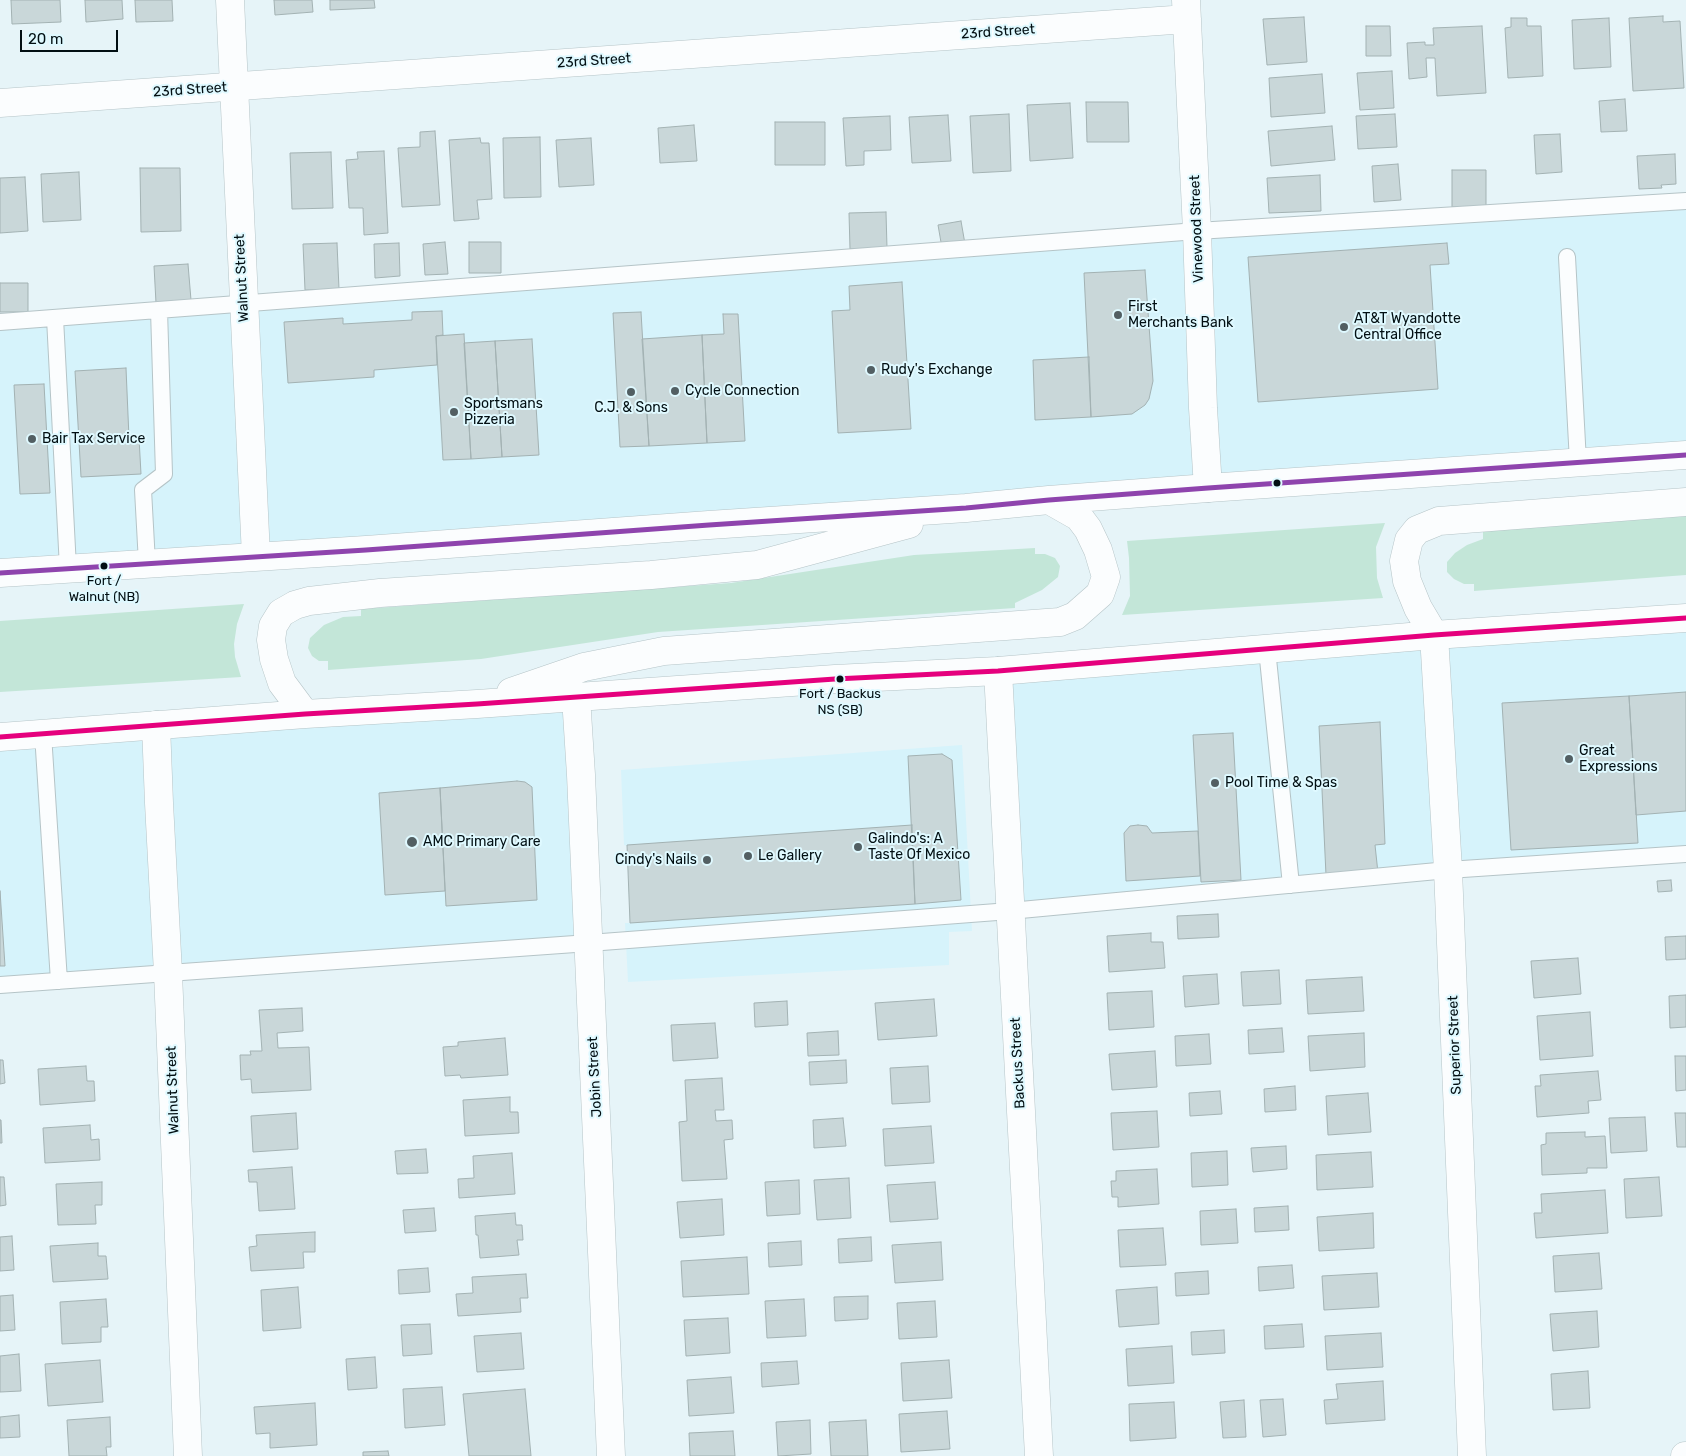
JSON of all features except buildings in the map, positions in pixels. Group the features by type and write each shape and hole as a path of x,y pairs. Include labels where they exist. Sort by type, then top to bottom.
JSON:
{"main road":[{"name":"Walnut Street","path":"230,0 256,556"},
{"name":"23rd Street","path":"0,103 234,86 1187,9"},
{"name":"Vinewood Street","path":"1187,9 1208,488"},
{"path":"0,573 966,508 1208,488 1686,455"},
{"path":"477,704 584,667 664,651 1060,622 1075,616 1100,594 1106,577 1098,550 1088,529 1079,517 1049,500"},
{"path":"1434,635 1418,608 1407,581 1404,561 1409,540 1418,530 1439,521 1686,502"},
{"path":"305,714 282,683 274,659 271,640 273,626 281,613 295,605 309,601 380,593 650,575 757,565 966,508"},
{"path":"0,738 305,714 998,670 1434,635 1686,618"},
{"name":"Superior Street","path":"1434,635 1448,870 1472,1456"},
{"name":"Backus Street","path":"998,670 1038,1456"},
{"name":"Jobin Street","path":"576,697 589,943 611,1456"},
{"name":"Walnut Street","path":"156,725 188,1456"}],"lane":[{"path":"0,322 1197,231 1686,201"},
{"path":"1567,257 1578,462"},
{"path":"148,563 143,490 164,474 159,310"},
{"path":"55,318 68,568"},
{"path":"1267,649 1291,885"},
{"path":"43,734 59,980"},
{"path":"0,985 1010,911 1448,870 1686,854"}],"shaded area":[{"path":"1686,201 1686,454 0,573 0,322"},
{"path":"1686,618 1686,854 1010,911 998,671"},
{"path":"576,697 589,943 0,985 0,737"},
{"path":"962,745 972,931 949,932 949,965 628,982 625,923 630,923 627,846 624,845 621,770"}],"green space":[{"path":"1686,516 1686,575 1474,591 1474,584 1464,584 1454,579 1447,572 1447,562 1455,553 1467,545 1483,539 1483,530"},
{"path":"1385,523 1376,547 1377,578 1383,598 1122,615 1130,596 1127,541"},
{"path":"1035,548 1035,554 1045,554 1055,558 1060,566 1058,577 1042,590 1015,603 1015,608 658,632 481,659 328,670 328,661 319,661 312,656 308,648 310,638 324,625 343,617 361,616 361,609 731,583 914,555"},
{"path":"244,604 237,624 234,644 235,657 241,677 0,692 0,621"}],"transit line":[{"path":"0,573 366,550 1686,455"},
{"path":"0,737 305,714 835,679 998,671 1434,635 1686,618"}],"place":[{"name":"First Merchants Bank","path":"1118,315"},
{"name":"AT&T Wyandotte Central Office","path":"1344,327"},
{"name":"Rudy's Exchange","path":"871,370"},
{"name":"Cycle Connection","path":"675,391"},
{"name":"C.J. & Sons","path":"631,392"},
{"name":"Sportsmans Pizzeria","path":"454,412"},
{"name":"Bair Tax Service","path":"32,439"},
{"name":"Fort / Walnut (NB)","path":"104,566"},
{"name":"Fort / Backus NS (SB)","path":"840,679"},
{"name":"Great Expressions","path":"1569,759"},
{"name":"Pool Time & Spas","path":"1215,783"},
{"name":"AMC Primary Care","path":"412,842"},
{"name":"Galindo's: A Taste Of Mexico","path":"858,847"},
{"name":"Le Gallery","path":"748,856"},
{"name":"Cindy's Nails","path":"707,860"}]}
